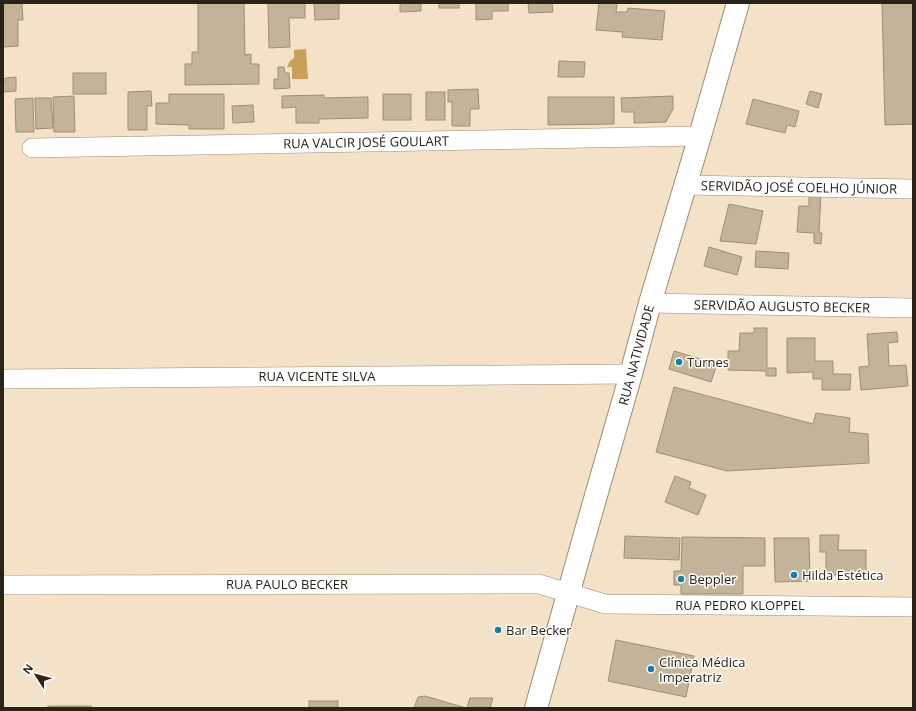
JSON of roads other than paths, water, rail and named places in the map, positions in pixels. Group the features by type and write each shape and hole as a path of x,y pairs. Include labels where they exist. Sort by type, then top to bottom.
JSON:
{"main road":[{"name":"RUA NATIVIDADE","path":"536,708 650,303 738,3"}],"street":[{"name":"RUA VALCIR JOSÉ GOULART","path":"32,148 700,136"},
{"name":"SERVIDÃO JOSÉ COELHO JÚNIOR","path":"685,185 913,189"},
{"name":"SERVIDÃO AUGUSTO BECKER","path":"650,303 913,308"},
{"name":"RUA VICENTE SILVA","path":"3,379 631,374"},
{"name":"RUA PAULO BECKER","path":"3,584 539,584 569,594"},
{"name":"RUA PEDRO KLOPPEL","path":"569,594 605,604 913,607"}],"place":[{"name":"Turnes","path":"679,362"},
{"name":"Hilda Estética","path":"794,575"},
{"name":"Beppler","path":"681,579"},
{"name":"Bar Becker","path":"498,630"},
{"name":"Clínica Médica Imperatriz","path":"651,669"}]}
